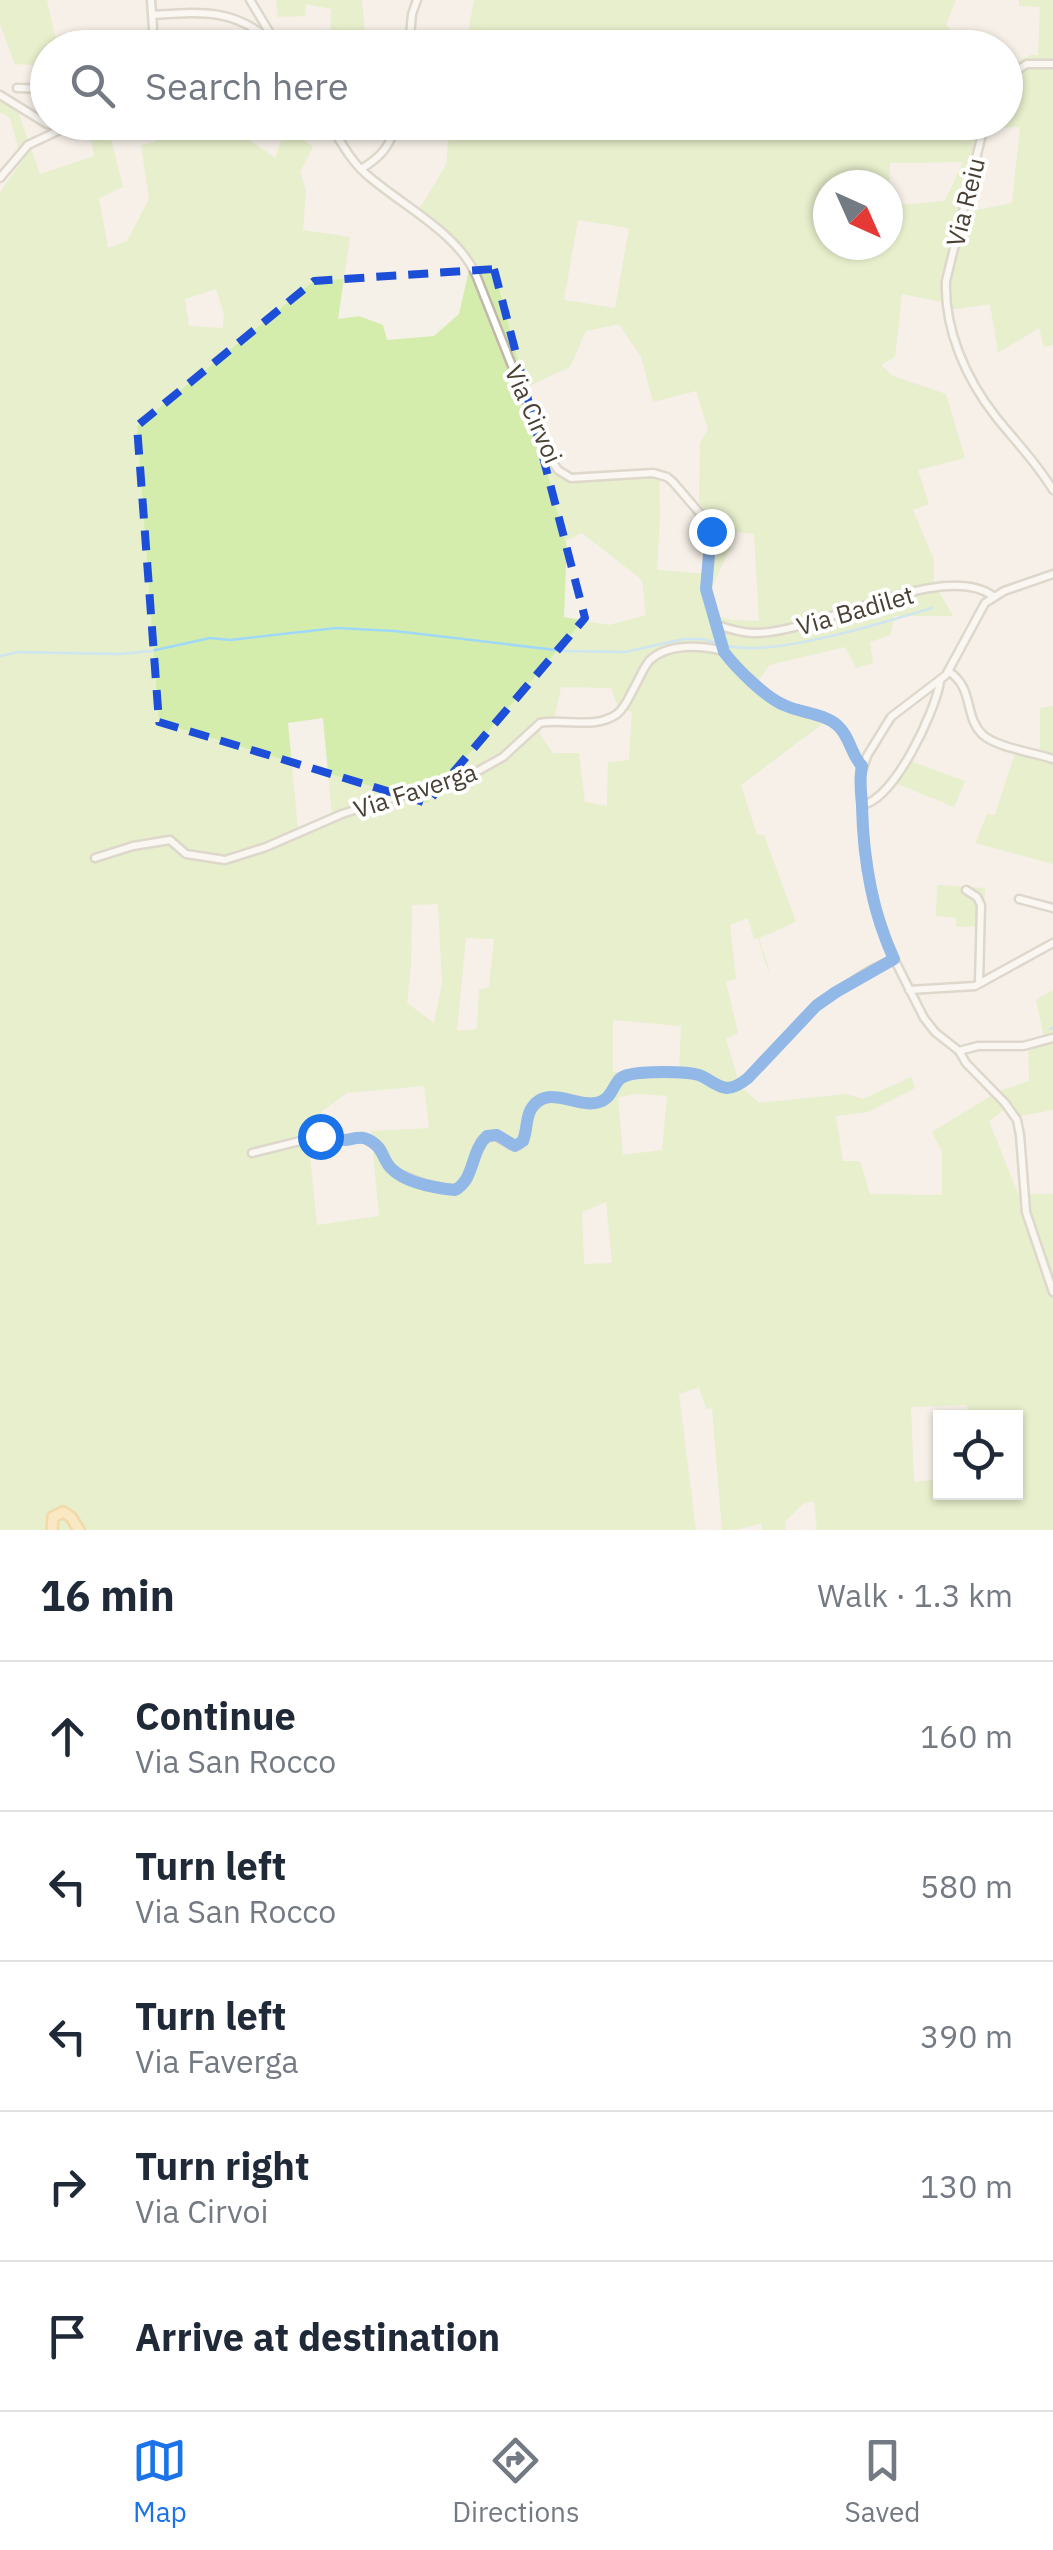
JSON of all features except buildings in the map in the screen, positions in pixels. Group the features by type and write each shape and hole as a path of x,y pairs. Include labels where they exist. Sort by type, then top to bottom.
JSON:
{"main road":[{"path":"52,1530 54,1517 63,1512 72,1517 79,1530"}],"street":[{"path":"151,0 151,30"},
{"path":"250,0 268,30"},
{"path":"411,30 417,0"},
{"path":"152,16 227,16 258,30"},
{"path":"1023,67 1053,64"},
{"path":"17,88 30,89"},
{"path":"0,95 30,114"},
{"path":"0,178 28,146 40,140"},
{"name":"Via Cirvoi","path":"341,140 361,169 466,257 547,454 558,470 571,478 660,474 673,482 706,520 711,531 706,589 724,652"},
{"path":"361,169 378,158 391,140"},
{"name":"Via Reiu","path":"981,140 946,281 950,326 980,395 1053,490"},
{"path":"1053,574 993,596 977,614 948,672 891,717 862,766 860,778 873,900 894,959 930,1026 958,1051 1016,1120 1026,1212 1053,1292"},
{"name":"Via Badilet","path":"716,625 755,633 797,628 888,598 945,586 981,589 993,596"},
{"name":"Via Faverga","path":"95,858 170,840 186,854 225,860 266,847 342,814 478,771 504,756 540,724 583,722 616,715 625,706 645,666 663,651 697,647 724,652"},
{"path":"724,652 777,702 839,726 862,766"},
{"path":"948,672 966,690 973,721 985,737 1053,759"},
{"path":"862,805 872,802 896,779 933,707 940,681"},
{"path":"966,890 977,896 981,904 978,984"},
{"path":"1019,899 1053,908"},
{"path":"909,990 968,988 1053,944"},
{"path":"252,1153 320,1136 362,1138 381,1149 394,1172 455,1190 467,1180 477,1148 487,1136 497,1135 515,1146 523,1141 530,1112 543,1098 602,1102 618,1079 633,1074 695,1074 721,1087 736,1086 816,1006 894,959"},
{"path":"958,1051 978,1046 1023,1046 1053,1038"}],"highlighted area":[{"path":"494,269 585,618 427,803 159,722 137,426 314,281"}],"green space":[{"path":"0,0 47,0 53,30 30,30 30,65 15,64 0,24"},
{"path":"276,0 362,0 365,30 330,30 331,9 306,4 305,16 278,17"},
{"path":"474,0 956,0 946,24 950,30 469,30"},
{"path":"1019,0 1053,0 1053,345 1044,347 1039,328 998,353 990,304 949,310 947,303 902,294 895,357 881,365 893,376 946,394 965,458 918,470 929,504 913,510 934,560 934,583 953,616 894,616 891,635 870,642 873,663 856,668 845,647 769,665 758,682 776,699 830,718 741,785 757,835 764,835 796,922 759,938 771,975 748,918 730,925 736,979 726,982 738,1033 726,1039 740,1086 759,1103 846,1094 863,1099 911,1077 915,1088 868,1112 836,1116 843,1161 860,1161 870,1194 942,1195 942,1152 932,1132 999,1091 1029,1081 1028,1042 1044,1037 1036,1000 1053,990 1053,1110 1020,1116 1010,1105 989,1121 1018,1194 1053,1194 1053,1530 817,1530 814,1501 803,1504 785,1522 786,1530 762,1530 762,1523 722,1530 712,1408 706,1409 699,1387 679,1394 696,1530 0,1530 0,192 22,161 10,118 0,112 0,94 15,103 40,174 94,156 91,140 111,140 123,187 99,198 108,248 127,241 149,199 141,145 154,140 249,140 275,158 281,140 304,140 313,147 300,172 306,190 303,230 350,237 338,319 359,316 383,325 387,340 434,336 459,314 469,270 454,239 418,211 446,165 448,140 986,140 967,212 1012,203 1019,140 1023,140 1023,59 1038,55 1040,7 1019,6","holes":["578,220 629,228 615,308 564,300","216,289 224,314 223,328 189,326 185,299","619,324 641,357 653,402 696,391 708,429 700,443 699,502 715,526 709,574 657,570 659,468 556,473 544,455 518,391 570,367 586,331","738,532 754,534 759,621 714,615 709,593","582,533 642,580 646,615 609,625 564,617 567,540","561,687 611,688 618,707 632,712 629,760 608,762 607,806 585,802 579,753 553,753 539,733 541,719 555,716","323,718 332,816 298,830 288,723","438,904 442,984 434,1023 407,1003 412,905","466,938 494,939 489,987 479,990 477,1029 457,1031","613,1020 681,1026 679,1072 613,1072","424,1086 429,1128 371,1131 379,1216 317,1225 306,1117 322,1120 322,1111 347,1093","667,1096 662,1150 623,1155 618,1097","606,1202 612,1263 584,1264 582,1212"]},
{"path":"1053,706 1053,864 975,843 987,814 995,815 1016,750 1040,756 1040,708"},
{"path":"905,759 965,781 954,807 895,783"},
{"path":"937,885 985,888 982,926 956,927 956,918 936,916"}],"waterway":[{"path":"725,645 745,648 797,643 932,608"},
{"path":"0,656 18,652 119,654 210,638 230,640 336,628 564,651 625,652 684,639 717,643"}],"route":[{"path":"320,1136 367,1139 381,1149 394,1172 455,1190 467,1180 477,1148 487,1136 497,1135 515,1146 523,1141 530,1112 543,1098 602,1102 618,1079 633,1074 695,1074 721,1087 736,1086 816,1006 894,959 873,900 862,818 862,766 839,726 777,702 724,652 706,589 711,531"}]}
